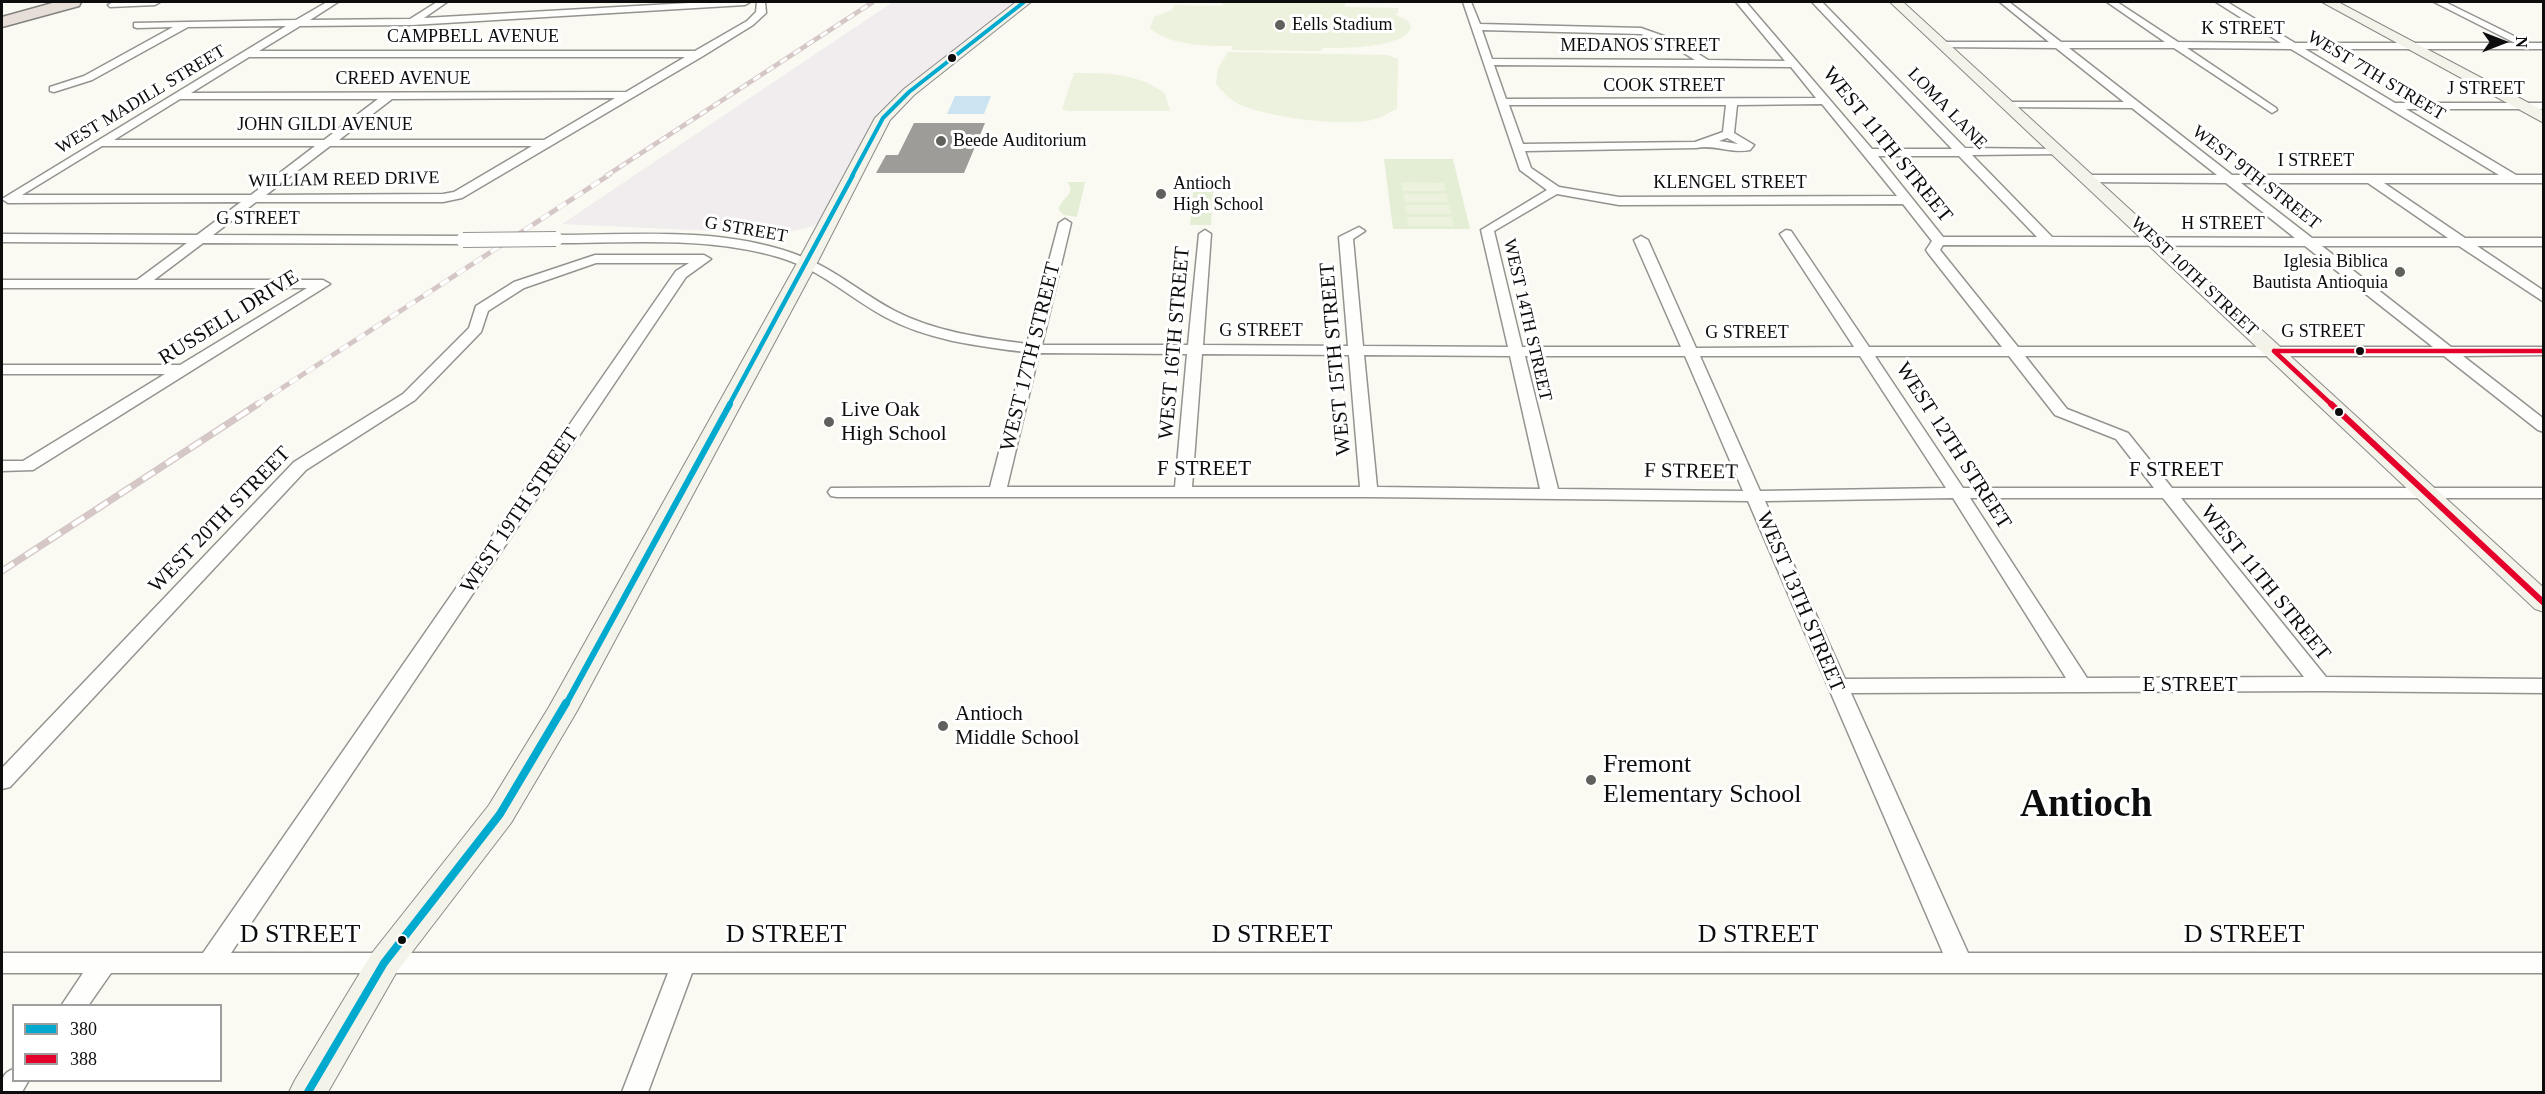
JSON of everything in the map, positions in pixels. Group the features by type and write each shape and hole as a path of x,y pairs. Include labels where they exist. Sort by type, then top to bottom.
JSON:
{"highway":[{"path":"2,14 42,2"},
{"path":"2,22 73,2"}],"street":[{"path":"113,5 155,2"},
{"name":"WEST MADILL STREET","path":"5,201 333,2"},
{"path":"412,22 442,2"},
{"path":"537,15 551,2"},
{"path":"137,25 412,22 745,2"},
{"name":"WILLIAM REED DRIVE","path":"5,201 443,198 466,192 758,17 762,8 761,2"},
{"path":"308,1092 384,963 500,814 562,711 807,263 883,118 895,104 1024,2"},
{"path":"1467,2 1526,170 1555,190"},
{"name":"WEST 11TH STREET","path":"1741,2 1869,153 1939,241 1933,250 2061,412 2122,436 2164,493 2320,684"},
{"name":"LOMA LANE","path":"1817,2 2049,242"},
{"name":"WEST 10TH STREET","path":"1896,2 2544,603"},
{"name":"WEST 9TH STREET","path":"2004,2 2544,427"},
{"path":"2112,2 2272,110"},
{"name":"WEST 7TH STREET","path":"2221,2 2513,179"},
{"path":"2329,2 2544,118"},
{"path":"2439,2 2544,54"},
{"path":"54,89 88,78 189,23"},
{"path":"1476,27 1665,30 1704,62"},
{"name":"K STREET","path":"1943,45 2544,46"},
{"name":"CAMPBELL AVENUE","path":"248,54 699,54"},
{"name":"MEDANOS STREET","path":"1488,62 1793,63"},
{"name":"CREED AVENUE","path":"178,96 629,95"},
{"path":"139,285 389,96"},
{"name":"COOK STREET","path":"1504,102 1825,101"},
{"path":"1728,134 1732,103"},
{"path":"2009,105 2134,105"},
{"name":"J STREET","path":"2393,106 2544,106"},
{"path":"1518,148 1677,146 1710,142 1728,134"},
{"path":"1710,142 1736,149 1746,148 1748,145 1728,134"},
{"name":"JOHN GILDI AVENUE","path":"102,143 549,143"},
{"path":"1869,153 2056,151"},
{"name":"I STREET","path":"2087,179 2544,179"},
{"path":"2372,180 2544,298"},
{"name":"KLENGEL STREET","path":"1555,190 1619,201 1906,200"},
{"name":"WEST 14TH STREET","path":"1550,493 1487,230 1555,190"},
{"name":"WEST 17TH STREET","path":"997,492 1065,223"},
{"name":"WEST 15TH STREET","path":"1359,231 1346,237 1369,492"},
{"name":"WEST 16TH STREET","path":"1183,492 1205,234"},
{"name":"WEST 12TH STREET","path":"1786,234 1958,493 2080,685"},
{"name":"G STREET","path":"2,238 556,239 716,242 755,248 807,263 828,273 876,306 900,319 963,338 1033,350 2544,351"},
{"name":"WEST 13TH STREET","path":"1641,240 1960,963"},
{"name":"H STREET","path":"1939,241 2544,242"},
{"name":"WEST 19TH STREET","path":"210,963 681,274 704,259 595,259 519,285 481,309"},
{"name":"RUSSELL DRIVE","path":"2,284 323,284 27,466 2,466"},
{"name":"WEST 20TH STREET","path":"2,780 300,466 409,397 476,329 481,309"},
{"path":"2,369 184,370"},
{"name":"F STREET","path":"837,492 1369,492 1755,496 1958,493 2544,493"},
{"name":"E STREET","path":"1836,686 2320,684 2544,686"},
{"name":"D STREET","path":"2,963 2544,963"},
{"path":"74,1004 105,963"},
{"path":"635,1092 684,963"}],"shaded area":[{"path":"893,2 1020,2 894,98 821,221 814,226 779,234 562,224"}],"green space":[{"name":"Eells Stadium","path":"1223,2 1345,2 1345,7 1398,8 1398,13 1394,14 1408,21 1411,27 1397,40 1371,46 1322,48 1321,51 1232,50 1232,46 1178,42 1150,28 1154,17 1172,10 1174,5 1222,6"},
{"path":"1228,52 1388,55 1398,59 1397,109 1375,119 1327,122 1269,114 1241,105 1216,84 1218,68"},
{"path":"1074,73 1110,74 1144,82 1165,94 1170,111 1069,111 1062,109"},
{"path":"1384,159 1453,159 1470,229 1393,229"},
{"path":"1067,182 1085,182 1077,217 1064,215 1059,210 1070,190"},
{"path":"1194,182 1214,182 1211,225 1190,225"},
{"path":"1401,182 1444,183 1446,191 1403,191"},
{"path":"1403,194 1447,194 1448,202 1405,202"},
{"path":"1405,205 1449,205 1451,214 1407,214"},
{"path":"1407,217 1452,217 1454,226 1408,226"}],"water":[{"path":"955,96 991,96 984,114 947,114"}],"building":[{"name":"Beede Auditorium","path":"914,123 985,123 964,173 876,173 886,155 898,155"}],"railway":[{"path":"606,176 873,2"},
{"path":"256,405 609,175"},
{"path":"2,571 258,404"}],"transit line":[{"name":"380","path":"308,1092 384,963 500,814 562,711 807,263 883,118 909,92 1024,2"},
{"name":"388","path":"2274,351 2544,603"},
{"name":"388","path":"2274,351 2544,351"}],"place":[{"name":"Eells Stadium","path":"1280,25"},
{"name":"Beede Auditorium","path":"941,141"},
{"name":"Antioch High School","path":"1161,194"},
{"name":"Iglesia Biblica Bautista Antioquia","path":"2400,272"},
{"name":"Live Oak High School","path":"829,422"},
{"name":"Antioch Middle School","path":"943,726"},
{"name":"Fremont Elementary School","path":"1591,780"}],"district":[{"name":"Antioch","path":"2086,806"}]}
